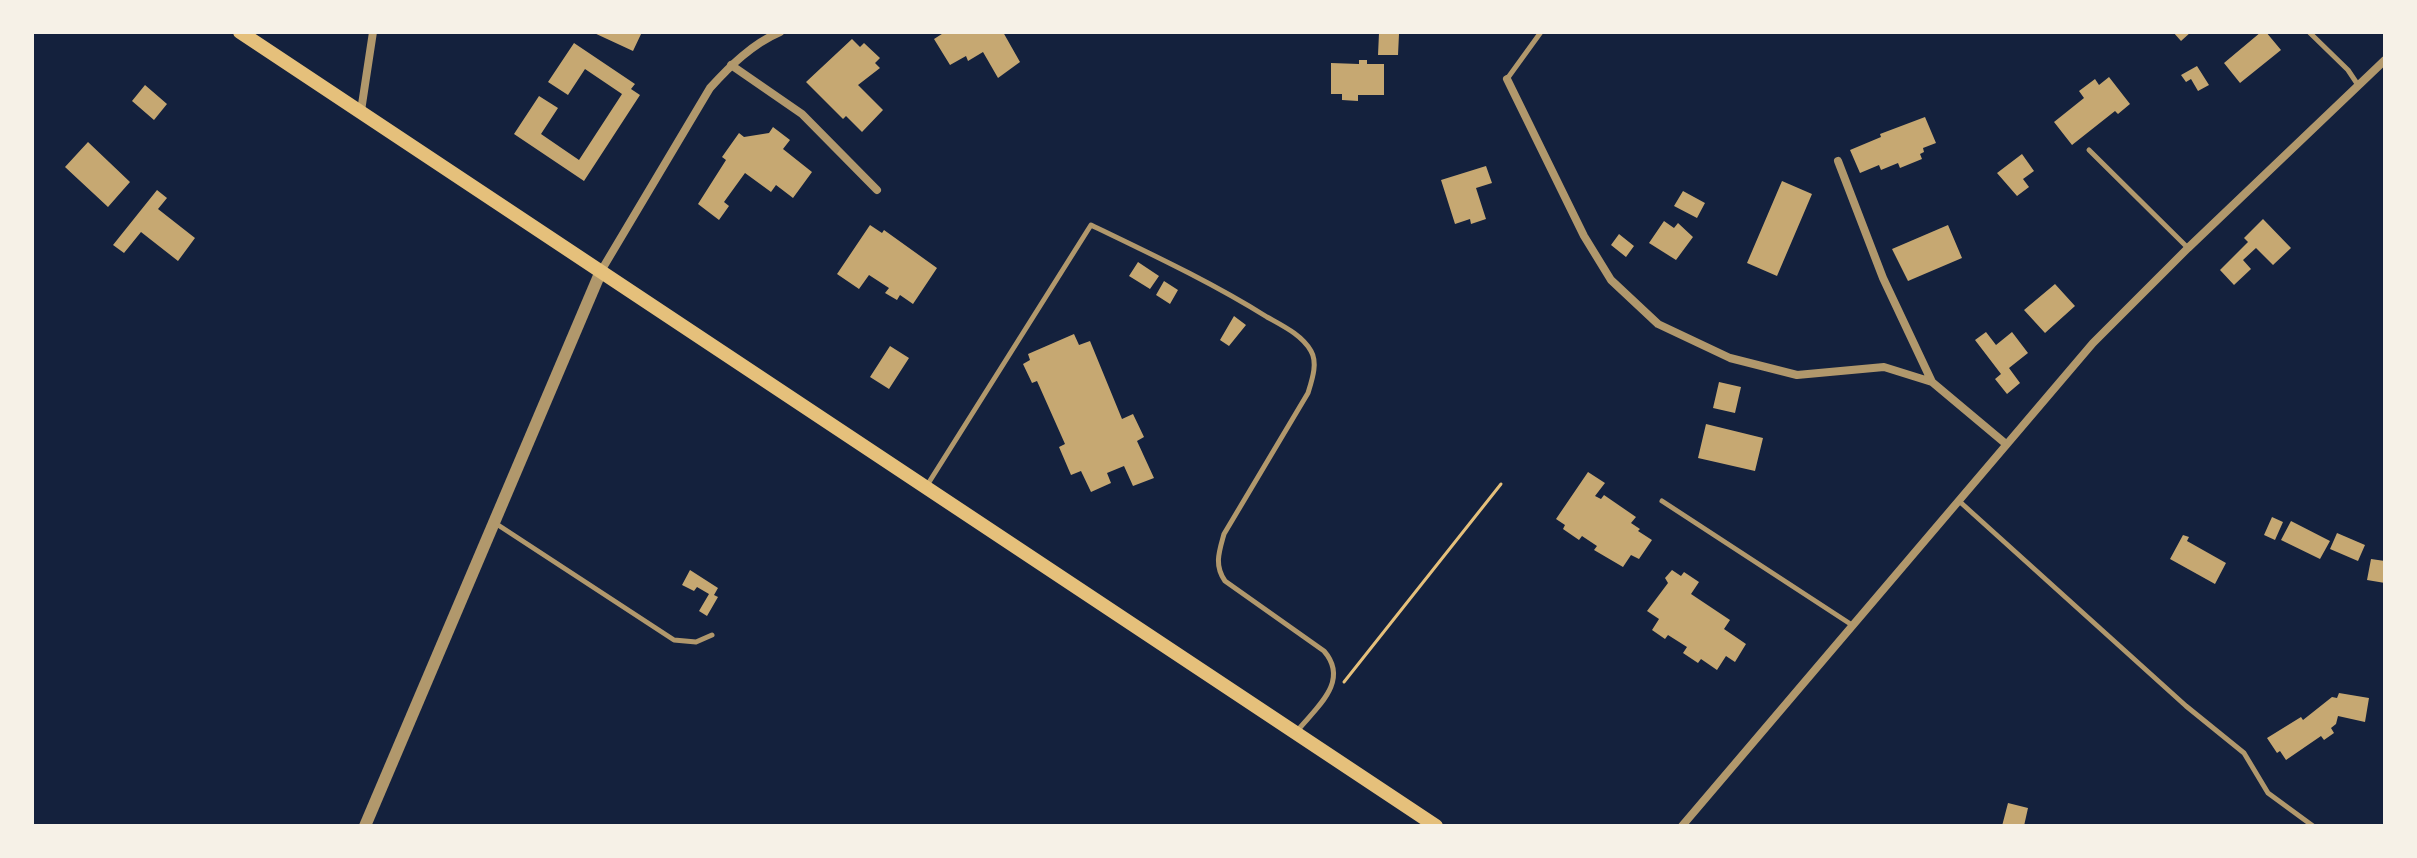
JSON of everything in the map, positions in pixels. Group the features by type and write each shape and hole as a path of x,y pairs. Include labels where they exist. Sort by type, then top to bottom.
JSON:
{"main road":[{"path":"240,32 1436,826"}],"street":[{"path":"361,111 373,32"},
{"path":"365,826 601,271 710,88 731,65 766,38 780,32"},
{"path":"1682,826 2093,343 2385,60"},
{"path":"731,65 802,114 877,190"},
{"path":"1507,79 1584,236 1611,280 1658,324 1730,358 1797,375 1884,367 1932,382 2006,444"},
{"path":"1838,161 1883,278 1932,382"}],"lane":[{"path":"1507,79 1541,32"},
{"path":"2309,32 2348,70 2358,86"},
{"path":"2089,150 2188,248"},
{"path":"926,487 1091,225 1229,293 1305,341 1313,355 1314,372 1308,393 1224,534 1218,554 1218,571 1225,581 1324,651 1334,662 1334,678 1326,696 1295,733"},
{"path":"1959,500 2186,706 2244,753 2268,793 2313,826"},
{"path":"1662,501 1853,626"},
{"path":"495,523 674,640 696,642 712,635"}],"path":[{"path":"1339,689 1501,484"}],"building":[{"path":"592,32 642,32 633,51"},
{"path":"945,32 1003,32 1020,62 998,78 983,52 968,61 966,56 950,65 934,39"},
{"path":"2173,32 2191,32 2181,41"},
{"path":"2261,32 2266,32 2281,50 2240,83 2224,63"},
{"path":"1379,33 1399,34 1398,55 1378,55"},
{"path":"852,39 860,47 864,43 880,58 875,63 880,68 858,85 883,110 862,132 846,116 843,119 806,82"},
{"path":"574,43 635,84 631,89 640,95 584,181 514,134 539,96 558,108 541,134 579,160 622,94 585,69 568,95 548,82"},
{"path":"1359,60 1367,60 1367,64 1384,64 1384,95 1358,95 1358,101 1342,100 1342,94 1331,94 1331,63 1359,64"},
{"path":"2197,66 2209,85 2198,91 2191,79 2186,82 2181,75"},
{"path":"2109,77 2130,104 2118,114 2115,111 2072,145 2054,122 2084,98 2079,91 2095,79 2099,85"},
{"path":"145,85 167,104 154,120 132,101"},
{"path":"1925,117 1936,143 1923,148 1924,152 1920,154 1922,159 1900,168 1898,163 1881,170 1879,165 1860,173 1850,150 1881,137 1880,134"},
{"path":"773,127 790,140 783,149 812,172 793,198 776,185 771,192 745,173 724,202 729,206 719,220 698,204 726,160 722,157 739,133 744,137 769,133"},
{"path":"88,142 130,182 108,207 65,167"},
{"path":"2022,154 2034,171 2023,179 2029,187 2017,196 1997,173"},
{"path":"1486,166 1492,183 1476,188 1486,219 1471,224 1470,219 1455,224 1441,180"},
{"path":"1782,181 1812,194 1777,276 1747,263"},
{"path":"157,190 167,198 158,209 195,238 178,261 141,232 124,253 113,245"},
{"path":"1683,191 1705,203 1697,218 1674,206"},
{"path":"2263,219 2291,248 2273,265 2256,248 2243,260 2251,269 2234,285 2220,270 2248,242 2244,238"},
{"path":"1664,221 1674,228 1678,223 1693,237 1676,260 1649,243"},
{"path":"870,225 882,233 884,230 937,268 913,304 900,295 897,300 885,293 889,288 869,275 859,289 837,274"},
{"path":"1948,225 1962,258 1908,281 1892,249"},
{"path":"1619,234 1634,246 1626,257 1611,245"},
{"path":"1138,262 1159,276 1150,289 1129,276"},
{"path":"1164,281 1178,290 1170,304 1156,295"},
{"path":"2055,284 2075,306 2045,333 2024,310"},
{"path":"1234,316 1246,325 1229,346 1220,340"},
{"path":"1986,332 1996,345 2012,332 2028,353 2009,368 2020,383 2007,394 1995,379 2001,374 1975,340"},
{"path":"1074,334 1079,345 1090,341 1122,419 1133,414 1144,437 1137,441 1154,478 1133,486 1124,466 1107,473 1111,483 1091,492 1081,471 1071,475 1059,447 1065,444 1037,381 1032,383 1023,364 1030,360 1028,354"},
{"path":"890,346 909,358 889,389 870,377"},
{"path":"1719,382 1741,387 1735,413 1713,408"},
{"path":"1706,424 1763,438 1755,471 1698,458"},
{"path":"1588,472 1605,483 1595,496 1601,499 1604,495 1636,517 1631,523 1652,540 1639,559 1631,555 1623,567 1594,550 1597,546 1582,536 1579,540 1563,529 1565,525 1556,519"},
{"path":"2272,517 2283,522 2275,540 2264,535"},
{"path":"2291,521 2330,541 2320,559 2281,540"},
{"path":"2337,533 2365,545 2358,561 2330,549"},
{"path":"2183,535 2189,537 2187,541 2226,563 2215,584 2170,559"},
{"path":"2371,559 2385,561 2385,583 2367,580"},
{"path":"690,570 718,588 714,595 718,597 707,616 699,611 709,594 697,587 694,591 682,585"},
{"path":"1672,570 1681,576 1684,572 1699,582 1691,594 1730,620 1724,629 1746,644 1735,662 1726,656 1717,670 1701,659 1698,663 1683,653 1687,647 1668,635 1665,639 1652,630 1659,619 1647,611 1668,583 1665,578"},
{"path":"2339,693 2369,698 2365,722 2338,716 2331,728 2334,733 2324,740 2321,736 2286,760 2280,751 2277,753 2267,738 2301,717 2303,720 2332,697 2337,698"},
{"path":"2008,803 2028,808 2024,826 2002,826"}]}
